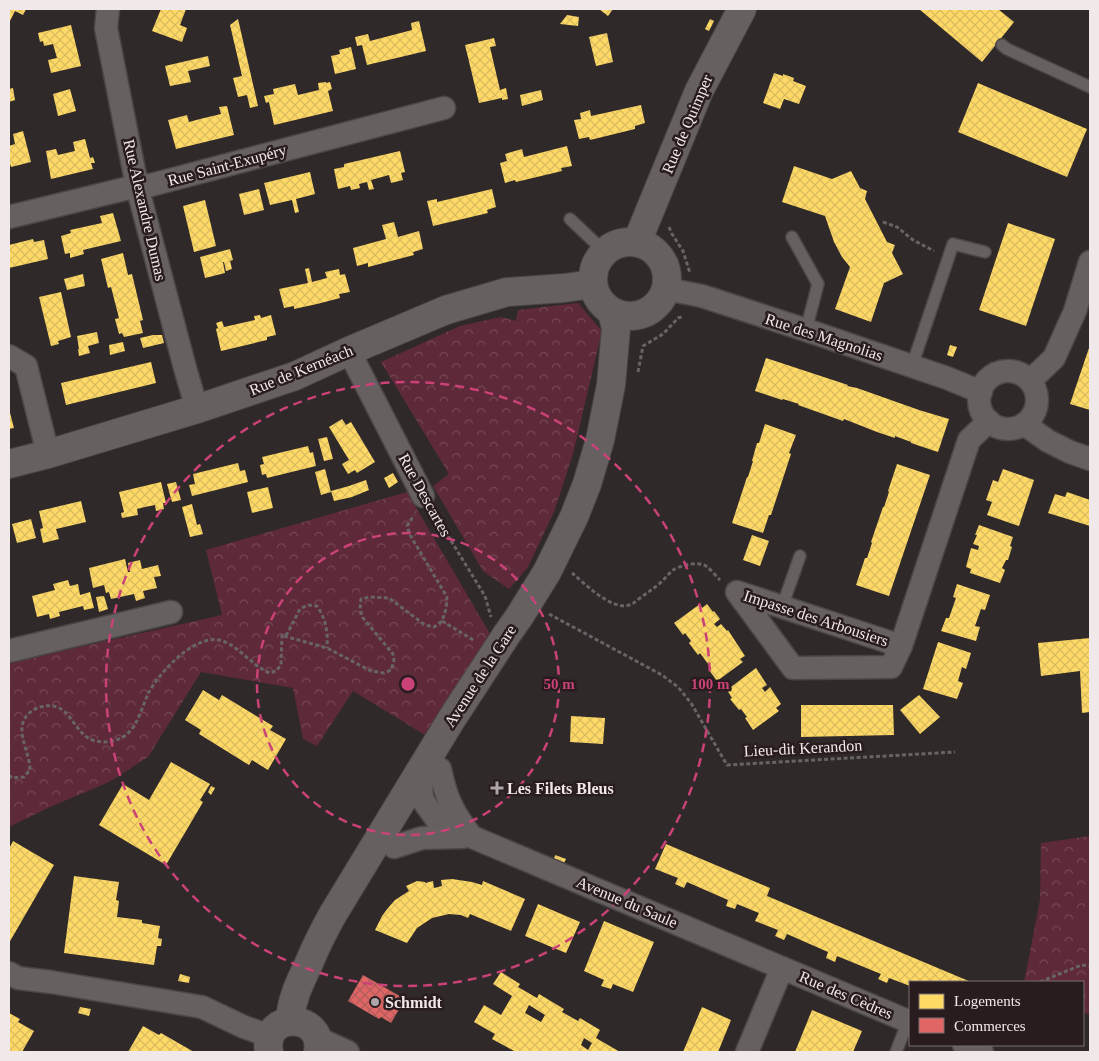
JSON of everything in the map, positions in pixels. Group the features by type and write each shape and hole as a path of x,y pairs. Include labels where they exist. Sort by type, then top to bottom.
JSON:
{"main road":[{"name":"Rue de Quimper","path":"636,242 699,91 742,9"},
{"path":"636,242 645,245 661,259 666,270 666,288 657,304 648,312 624,314 602,305 596,295 593,284 593,271 598,260 605,252 617,244 636,242"},
{"name":"Rue de Kernéach","path":"9,464 197,409 295,376 446,310 507,292 593,284"},
{"name":"Avenue de la Gare","path":"288,1041 290,1010 295,994 333,914 537,608 579,527 602,462 617,403 627,336 624,314"},
{"name":"Avenue de la Gare","path":"288,1041 306,1016 311,993 317,978 422,799 430,769 451,720 547,572 574,517 587,484 600,440 611,385 616,328 624,314"}],"street":[{"name":"Rue Alexandre Dumas","path":"108,9 106,28 138,186 197,409"},
{"name":"Rue Saint-Exupéry","path":"9,217 160,182 444,108"},
{"path":"1030,380 1054,358 1083,314 1090,262"},
{"name":"Rue des Magnolias","path":"666,288 702,296 806,330 947,378 981,392"},
{"name":"Rue Descartes","path":"349,351 425,499"},
{"path":"9,356 26,366 48,454"},
{"path":"1006,371 1023,375 1030,380 1037,398 1036,409 1032,417 1016,428 997,426 989,421 984,415 980,399 984,384 990,377 1006,371"},
{"name":"Impasse des Arbousiers","path":"737,592 793,668 891,667 901,646 969,440 989,421"},
{"path":"1024,424 1048,442 1090,459"},
{"name":"Impasse des Arbousiers","path":"737,592 901,646"},
{"path":"9,651 171,612"},
{"path":"430,769 458,819 471,836"},
{"name":"Avenue du Saule","path":"422,799 440,823 782,968"},
{"path":"394,846 422,838 471,836"},
{"path":"747,1052 782,968"},
{"name":"Rue des Cèdres","path":"782,968 909,1022"},
{"path":"9,973 18,978 202,1007 244,1026 288,1041 348,1052"},
{"path":"967,1046 982,1052"}],"lane":[{"path":"1002,44 1007,49 1090,87"},
{"path":"570,219 605,252"},
{"path":"792,238 818,284 806,330"},
{"path":"912,366 952,244 985,252"},
{"path":"782,607 800,556"},
{"path":"896,1052 909,1022"}],"path":[{"path":"666,222 683,251 690,274"},
{"path":"883,222 897,227 913,240 948,258"},
{"path":"636,380 643,346 663,334 678,318 682,316 696,317 702,296"},
{"path":"282,636 327,648 371,671 384,673 391,670 394,661 393,654 364,618 360,609 361,600 370,597 389,598 425,625 434,627 442,621 447,597 410,535 407,526 425,499"},
{"name":"Rue Descartes","path":"425,499 485,596 493,620 507,634"},
{"path":"575,565 570,572 603,597 622,606 630,606 658,585 673,570 698,563 706,566 723,584 737,592"},
{"path":"282,636 287,634 300,609 308,605 317,606 323,615 328,636 327,648"},
{"name":"Lieu-dit Kerandon","path":"537,608 662,675 678,687 691,703 726,765 955,752"},
{"path":"442,621 479,643"},
{"path":"9,775 12,778 24,777 30,770 22,729 23,720 32,709 46,705 59,707 89,738 104,742 120,739 131,731 156,680 190,647 207,641 218,640 231,645 262,670 270,673 276,671 281,665 282,636"},
{"path":"1042,981 1081,965 1090,966"}],"green space":[{"path":"578,303 602,331 573,454 554,512 528,567 509,589 483,571 433,486 449,474 381,362 460,326 501,317 516,321 518,310"},
{"path":"407,492 490,634 425,735 353,691 317,746 303,739 293,688 201,672 148,757 109,782 9,827 9,665 13,662 222,615 206,550"},
{"path":"1090,836 1090,1015 1084,1012 1084,981 1024,981 1040,900 1041,843"},
{"path":"1090,895 1090,945 1072,937"}],"building: Logements":[{"path":"9,9 26,9 23,15 15,11 9,23"},
{"path":"161,9 186,9 180,25 187,28 182,42 152,31"},
{"path":"599,9 613,9 608,16"},
{"path":"919,9 998,9 1014,22 982,62"},
{"path":"567,15 579,17 578,26 560,24"},
{"path":"238,19 258,106 250,108 247,95 238,97 233,78 242,76 230,25"},
{"path":"710,19 714,21 709,31 705,29"},
{"path":"419,21 426,51 367,65 362,45 357,46 355,37 368,34 370,41 412,30 411,23"},
{"path":"71,25 81,66 51,73 48,60 57,58 53,44 44,46 43,41 40,42 38,33"},
{"path":"607,33 613,62 596,66 589,37"},
{"path":"494,38 496,46 490,47 500,90 506,88 508,99 502,100 502,98 479,103 465,45"},
{"path":"351,47 356,69 335,74 331,56 340,54 339,50"},
{"path":"208,56 210,66 188,71 191,82 170,86 165,66"},
{"path":"774,73 794,78 793,81 806,86 799,104 784,99 780,109 763,103"},
{"path":"330,82 332,89 328,91 333,111 274,125 269,102 266,103 264,96 274,94 273,89 295,84 298,95 319,90 318,83"},
{"path":"978,83 1087,129 1067,177 958,132"},
{"path":"13,88 15,100 9,102 9,89"},
{"path":"70,89 76,111 58,116 53,94"},
{"path":"541,90 543,100 522,106 520,95"},
{"path":"641,105 645,123 635,126 635,129 590,140 589,137 579,139 574,120 581,119 580,113 590,110 591,116"},
{"path":"227,106 234,135 176,149 168,120 187,115 189,122 221,114 219,107"},
{"path":"23,131 31,162 11,167 9,146 15,144 13,134"},
{"path":"85,139 90,158 93,157 95,163 91,163 93,169 51,179 46,151 56,149 58,155 75,151 73,142"},
{"path":"567,146 572,166 561,168 562,171 505,183 500,163 507,161 505,154 522,149 524,157"},
{"path":"400,151 405,172 401,173 403,180 391,183 389,175 371,180 374,189 369,190 367,182 359,184 360,188 351,190 350,186 338,189 334,169 344,167 344,164"},
{"path":"794,166 832,179 851,171 860,188 867,191 865,199 887,242 895,245 892,253 903,274 884,283 871,322 835,309 850,267 834,242 825,216 782,202"},
{"path":"310,172 315,194 296,199 299,212 295,213 292,200 270,205 264,183"},
{"path":"259,189 264,210 244,215 239,194"},
{"path":"492,189 496,207 487,210 488,213 433,226 427,201 437,199 437,202"},
{"path":"205,200 216,246 194,252 183,206"},
{"path":"113,213 121,241 83,250 84,254 70,258 70,253 65,254 61,236 71,233 70,230 102,223 100,216"},
{"path":"394,222 398,237 419,231 423,249 413,252 414,255 368,267 368,263 357,266 353,248 386,239 382,225"},
{"path":"1008,223 1055,239 1026,326 979,310"},
{"path":"33,239 34,242 44,240 48,259 9,268 9,245"},
{"path":"230,249 233,260 230,261 232,269 226,271 223,262 225,273 205,278 200,257"},
{"path":"123,253 128,275 132,274 143,320 140,321 143,333 124,337 122,333 119,334 115,319 119,318 111,287 108,288 101,259"},
{"path":"309,268 312,282 327,278 325,272 339,269 340,275 345,274 350,292 339,294 340,298 317,304 294,309 294,306 284,308 279,289 308,283 305,269"},
{"path":"83,274 85,286 67,290 64,279"},
{"path":"61,292 71,337 58,341 59,344 51,346 39,297"},
{"path":"260,315 261,318 271,315 276,335 267,337 267,340 221,351 216,323 222,321 224,327 255,320 254,316"},
{"path":"97,332 99,343 88,346 90,353 79,356 77,336"},
{"path":"162,335 164,343 143,348 140,338"},
{"path":"123,342 125,351 110,355 109,345"},
{"path":"950,345 957,347 953,357 947,355"},
{"path":"1090,345 1090,410 1070,404"},
{"path":"766,358 949,419 938,452 844,419 843,421 799,404 755,391"},
{"path":"151,362 156,383 66,405 61,383"},
{"path":"9,409 14,428 9,429"},
{"path":"342,419 346,425 351,422 375,462 357,473 355,470 348,474 342,464 349,460 329,427"},
{"path":"765,424 796,435 771,515 769,515 763,533 732,523 753,461 757,443 759,443"},
{"path":"327,437 333,459 324,461 318,439"},
{"path":"308,446 310,453 313,452 316,466 267,478 266,474 262,475 260,465 264,464 262,457"},
{"path":"238,463 240,471 245,470 248,482 192,496 189,485 195,484 193,474"},
{"path":"897,464 930,475 889,596 856,585 865,558 867,558"},
{"path":"325,469 331,492 321,495 315,472"},
{"path":"1003,469 1034,480 1019,526 987,515 992,502 986,500 993,480 998,482"},
{"path":"393,473 398,482 389,488 384,478"},
{"path":"366,480 369,490 352,497 334,501 331,491"},
{"path":"161,482 166,503 163,503 164,509 156,511 155,505 145,507 137,509 138,515 122,518 121,513 124,512 119,492"},
{"path":"176,482 181,500 172,502 167,484"},
{"path":"268,487 273,508 252,513 247,492"},
{"path":"1067,492 1090,500 1090,526 1048,513 1055,494 1065,497"},
{"path":"81,501 86,522 56,529 59,539 43,543 40,529 43,528 39,511"},
{"path":"192,504 197,525 200,524 203,534 190,537 182,507"},
{"path":"31,519 36,538 17,543 12,524"},
{"path":"979,525 1013,537 1008,560 1006,560 1002,568 1005,570 1000,583 970,573 971,569 966,567 971,548 978,550 979,546 973,544"},
{"path":"752,535 769,541 760,566 743,560"},
{"path":"125,559 128,572 130,572 128,563 140,560 142,569 158,565 161,576 154,577 157,588 143,591 145,598 136,601 134,594 111,599 109,592 106,593 104,585 93,588 89,568"},
{"path":"68,580 70,586 78,584 80,595 90,592 94,608 84,610 83,606 59,612 60,616 50,619 49,614 37,617 32,596 55,590 53,584"},
{"path":"957,584 990,595 985,610 981,609 975,626 980,627 976,641 941,631 946,618 949,618 956,598 953,597"},
{"path":"104,596 108,609 99,612 96,597"},
{"path":"700,604 702,608 707,604 714,611 720,619 714,624 717,627 721,624 728,630 745,656 740,659 743,662 717,681 709,670 711,668 700,653 698,655 689,643 691,641 685,633 683,635 674,623"},
{"path":"1090,638 1090,712 1082,713 1080,671 1041,676 1038,643"},
{"path":"938,642 971,653 966,669 962,667 958,681 963,683 957,699 923,689"},
{"path":"756,668 767,685 762,688 765,692 770,687 781,704 776,708 779,711 753,730 745,718 747,717 730,699 732,698 727,690"},
{"path":"203,690 219,700 222,695 273,726 270,730 286,739 268,770 252,760 249,765 199,734 201,730 185,720"},
{"path":"919,695 940,717 920,734 900,710"},
{"path":"801,705 893,705 894,735 801,737"},
{"path":"571,716 605,718 603,744 570,742"},
{"path":"171,762 210,784 200,800 203,802 166,865 99,825 123,784 149,800"},
{"path":"211,786 215,788 211,795 208,792"},
{"path":"13,841 54,865 9,943 9,849"},
{"path":"666,844 770,888 767,896 969,981 909,981 909,986 889,978 887,983 878,979 881,974 837,956 835,962 826,958 828,952 787,934 784,940 775,936 778,930 755,921 759,913 737,904 735,909 726,906 728,900 687,882 684,888 675,884 678,878 655,869"},
{"path":"555,855 566,859 564,863 554,859"},
{"path":"74,876 119,882 116,900 119,901 117,917 142,920 142,923 160,926 158,938 162,939 161,946 157,946 154,965 64,953"},
{"path":"452,879 482,885 483,881 525,899 511,931 470,914 468,918 449,914 432,918 417,928 407,943 375,930 388,908 395,900 409,891 406,886 417,881 425,883 433,881 434,888 442,886 441,880"},
{"path":"538,904 580,922 566,953 525,936"},
{"path":"604,921 654,942 633,992 613,984 611,989 601,986 604,980 584,971"},
{"path":"501,972 520,984 518,987 537,998 539,994 564,1009 562,1012 578,1021 580,1018 600,1030 596,1038 620,1052 516,1052 492,1039 495,1034 474,1022 484,1005 501,1015 512,996 493,984","holes":["529,1005 545,1015 541,1022 525,1013","584,1038 592,1043 588,1050 581,1045"]},
{"path":"180,974 190,977 189,983 178,981"},
{"path":"80,1007 91,1009 89,1016 78,1013"},
{"path":"702,1007 731,1020 718,1052 683,1052"},
{"path":"812,1010 862,1031 853,1052 795,1052"},
{"path":"9,1013 20,1019 18,1022 34,1031 22,1052 9,1052"},
{"path":"143,1026 159,1035 161,1033 194,1052 128,1052"}],"building: Commerces":[{"path":"363,975 405,999 391,1023 381,1017 379,1019 348,1001"}],"place":[{"name":"Les Filets Bleus","path":"497,788"},
{"name":"Schmidt","path":"375,1002"}]}
